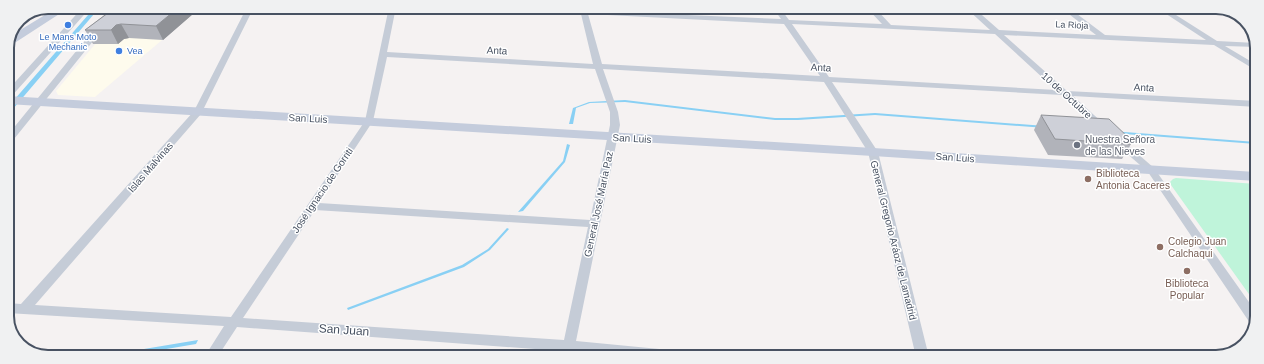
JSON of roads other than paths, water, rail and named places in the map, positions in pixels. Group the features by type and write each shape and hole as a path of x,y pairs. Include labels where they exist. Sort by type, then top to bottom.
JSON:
{"street":[{"path":"16,38 54,14"},
{"path":"14,88 81,14"},
{"name":"Islas Malvinas","path":"24,310 198,112 247,14"},
{"name":"José Ignacio de Gorriti","path":"215,350 369,121 392,14"},
{"name":"General José María Paz","path":"568,350 615,125 614,112 598,66 585,14"},
{"name":"La Rioja","path":"646,14 1250,45"},
{"name":"General Gregorio Aráoz de Lamadrid","path":"781,14 826,79 873,152 921,350"},
{"path":"877,14 888,26"},
{"name":"10 de Octubre","path":"977,14 1151,170 1250,313"},
{"path":"1072,14 1103,37"},
{"path":"1170,14 1250,65"},
{"path":"14,133 102,25"},
{"name":"Anta","path":"384,54 1250,104"},
{"name":"San Luis","path":"14,100 873,152 1250,177"},
{"path":"311,206 594,224"},
{"name":"San Juan","path":"14,309 234,322 556,350"}],"water":[{"path":"89,14 94,14 14,108 14,100"},
{"path":"625,100 775,118 875,113 1250,142 1250,144 875,115 775,120 625,102 590,103 576,108 573,124 569,124 573,108 589,102"},
{"path":"567,144 570,145 565,162 523,211 518,212 563,161"},
{"path":"507,228 509,229 490,250 464,267 348,310 347,308 462,265 488,249"},
{"path":"198,340 196,344 160,350 138,350"}],"place":[{"name":"Le Mans Moto Mechanic","path":"68,25"},
{"name":"Vea","path":"119,51"},
{"name":"Nuestra Señora de las Nieves","path":"1077,145"},
{"name":"Biblioteca Antonia Caceres","path":"1088,179"},
{"name":"Colegio Juan Calchaqui","path":"1160,247"},
{"name":"Biblioteca Popular","path":"1187,271"}]}
